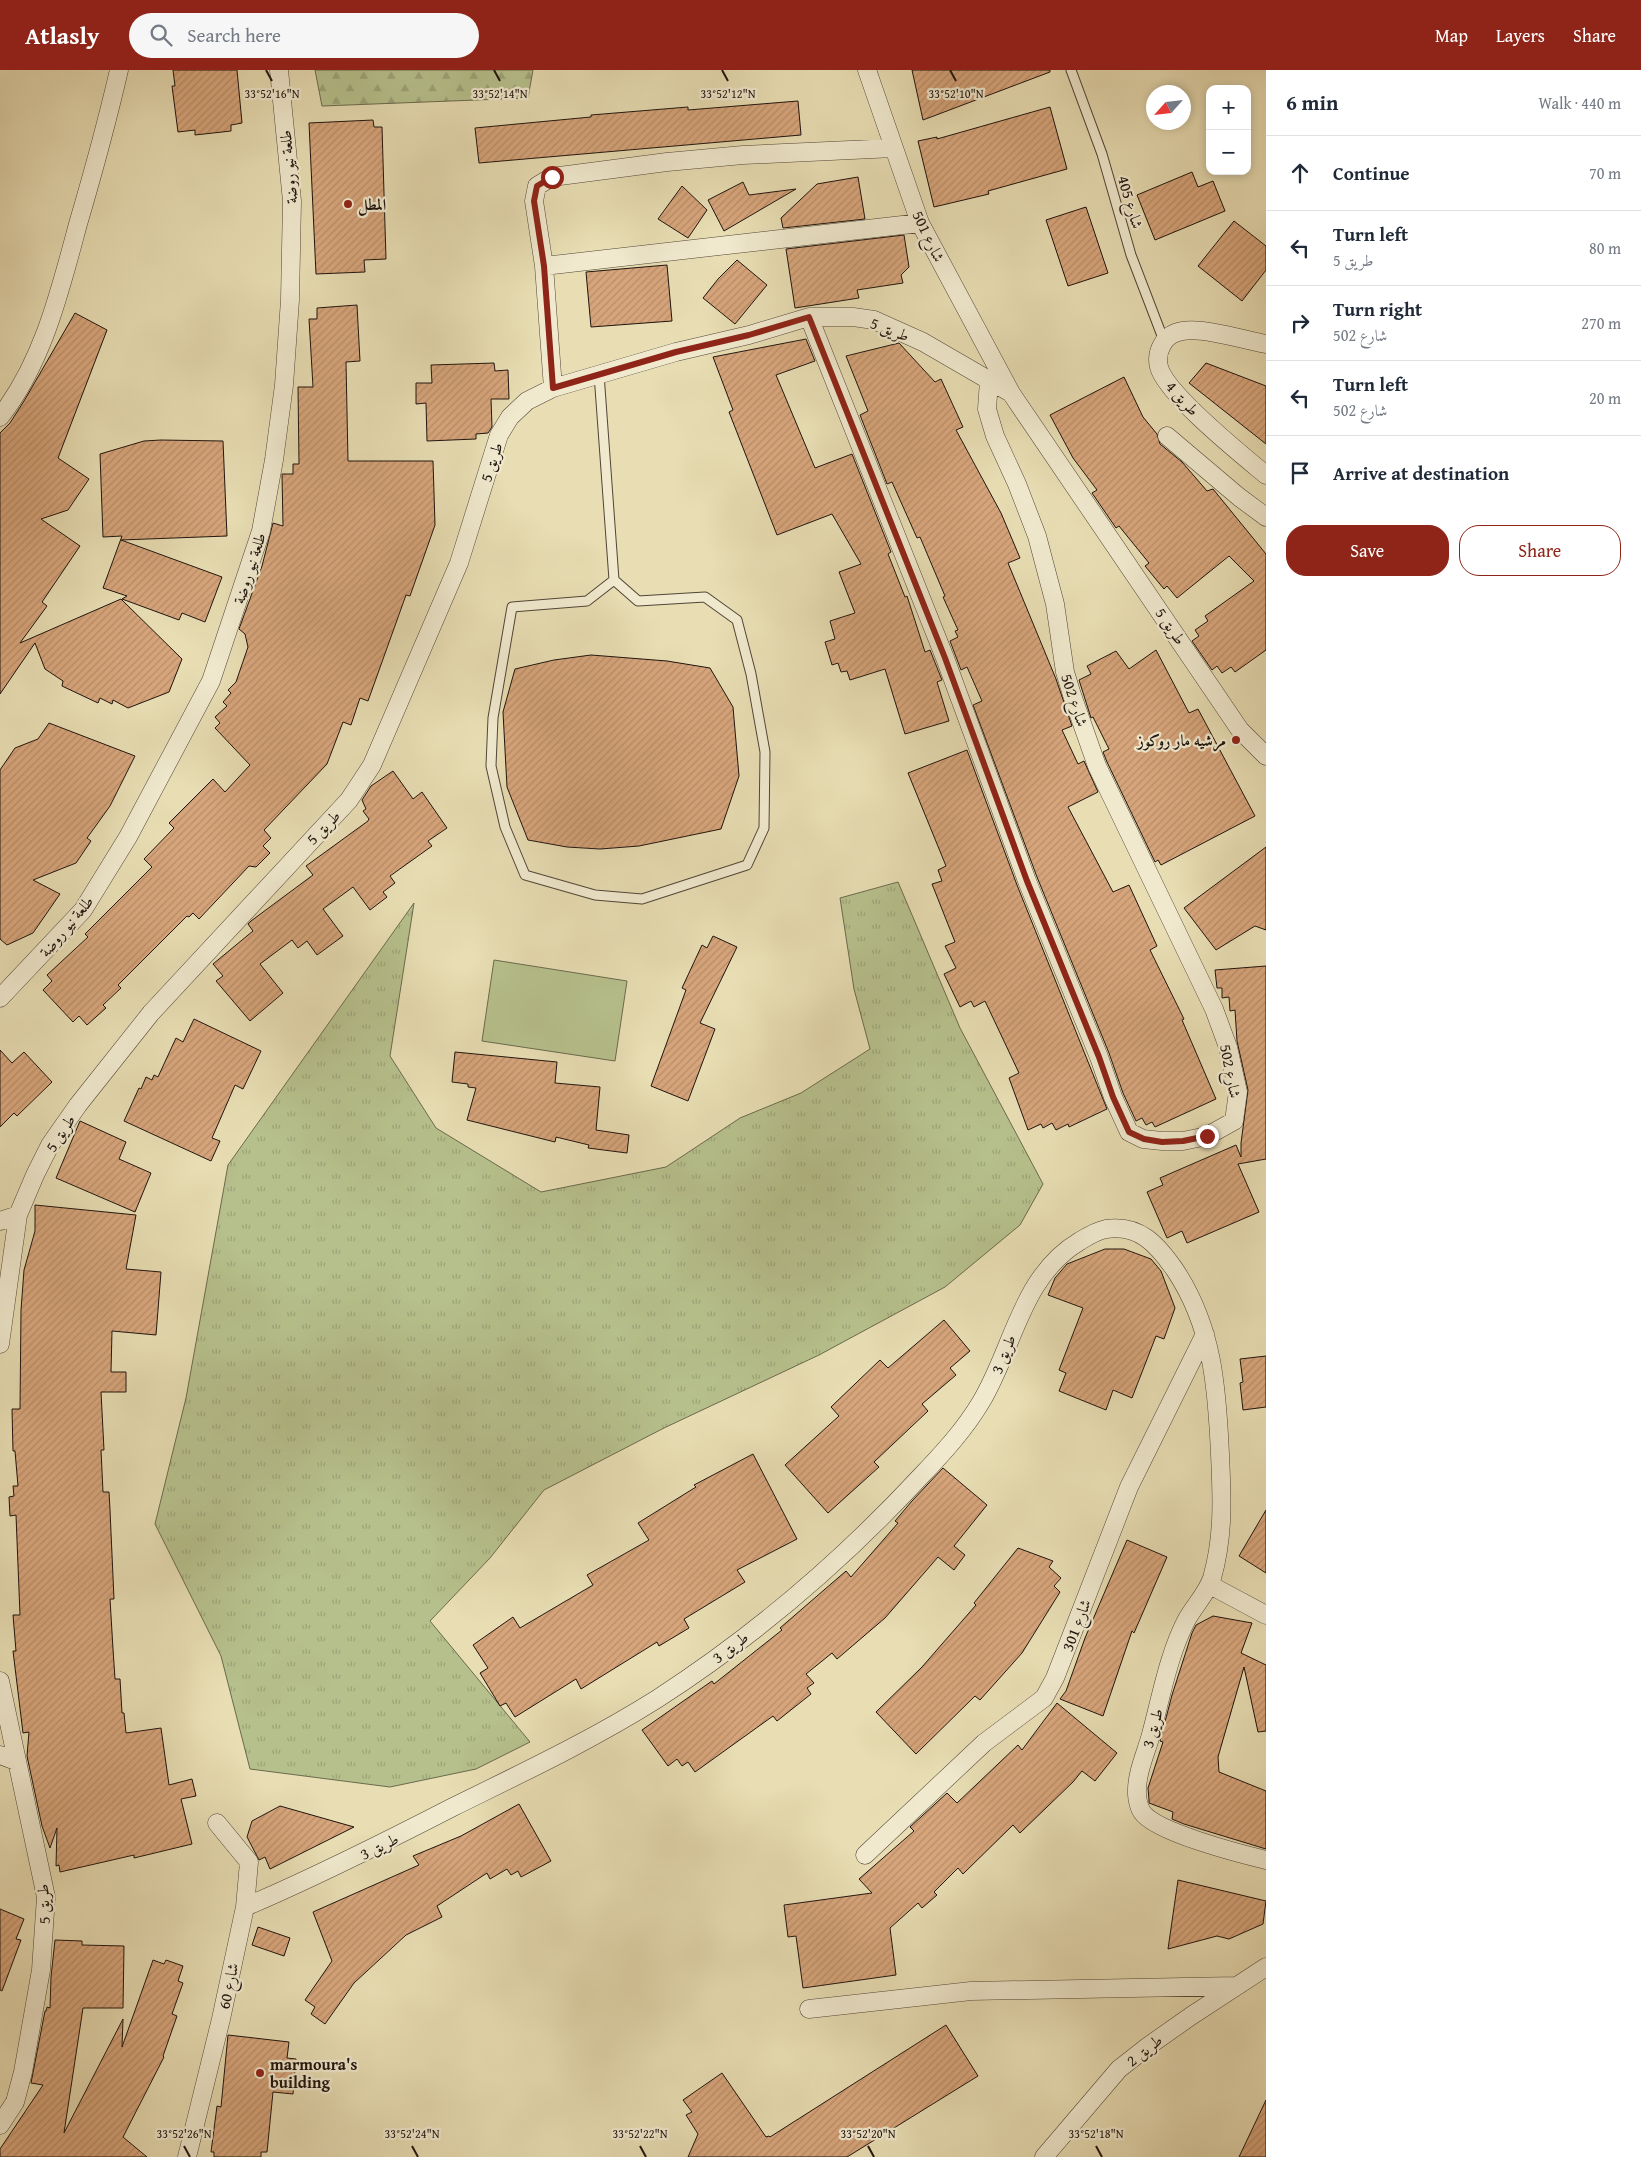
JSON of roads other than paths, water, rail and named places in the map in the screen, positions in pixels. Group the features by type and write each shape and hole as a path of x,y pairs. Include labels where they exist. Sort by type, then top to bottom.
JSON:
{"street":[{"path":"0,417 11,402 43,341 63,279 120,70"},
{"name":"طلعة نيو روضة","path":"0,998 84,910 128,837 210,681 261,531 276,451 284,385 290,300 292,201 279,70"},
{"name":"شارع 501","path":"867,70 920,223 1011,393"},
{"path":"553,388 544,266 534,201 534,193 537,186 552,177 667,162 743,155 894,148"},
{"path":"544,266 920,223"},
{"name":"طريق 5","path":"0,1344 18,1215 50,1145 120,1052 191,968 350,800 372,765 458,563 500,436 510,417 521,406 553,388 676,352 749,335 809,317 853,317 874,320 923,342 1011,393 1240,730 1266,756"},
{"name":"شارع 502","path":"809,317 945,658 1027,881 1099,1057 1113,1097 1129,1132 1144,1139 1162,1142 1183,1141 1207,1136 1234,1120 1238,1092 1228,1048 1214,1009 1097,766 1065,672 1055,604 1037,536 1017,484 995,436 988,409 989,381"},
{"path":"1164,341 1170,335 1184,330 1200,331 1266,344"},
{"name":"طريق 4","path":"1164,341 1158,353 1159,368 1170,388 1218,434 1266,475"},
{"path":"1167,436 1239,497 1266,517"},
{"path":"0,1221 18,1215"},
{"name":"طريق 3","path":"245,1907 308,1880 389,1841 610,1727 659,1697 766,1620 880,1518 922,1476 964,1429 983,1400 1003,1358 1018,1318 1034,1287 1052,1262 1074,1245 1100,1230 1122,1228 1142,1233 1174,1269 1190,1298 1205,1334 1216,1379 1223,1512 1219,1547 1210,1585 1187,1619 1176,1644 1140,1774 1137,1793 1139,1804 1142,1813 1163,1828 1266,1860"},
{"name":"شارع 301","path":"865,1855 984,1743 1044,1698 1055,1678 1129,1486 1205,1334"},
{"path":"1210,1585 1266,1615"},
{"name":"طريق 5","path":"0,1681 8,1758 46,1897 41,1970 23,2072 15,2102 0,2125"},
{"name":"شارع 60","path":"187,2157 221,2019 245,1907 249,1862 217,1824"},
{"name":"طريق 2","path":"1044,2157 1120,2069 1147,2047 1266,1967"},
{"path":"809,2009 971,1991 1236,1986"}],"lane":[{"name":"شارع 405","path":"1071,70 1102,154 1131,255 1164,341"},
{"path":"599,374 614,580 638,601 705,597 737,620 751,674 765,752 764,828 747,865 642,899 595,895 525,875 505,827 491,766 493,718 512,607 588,601 614,580"}],"place":[{"name":"المطل","path":"348,204"},
{"name":"مرشيه مار روكوز","path":"1236,740"},
{"name":"marmoura's building","path":"260,2073"}]}
